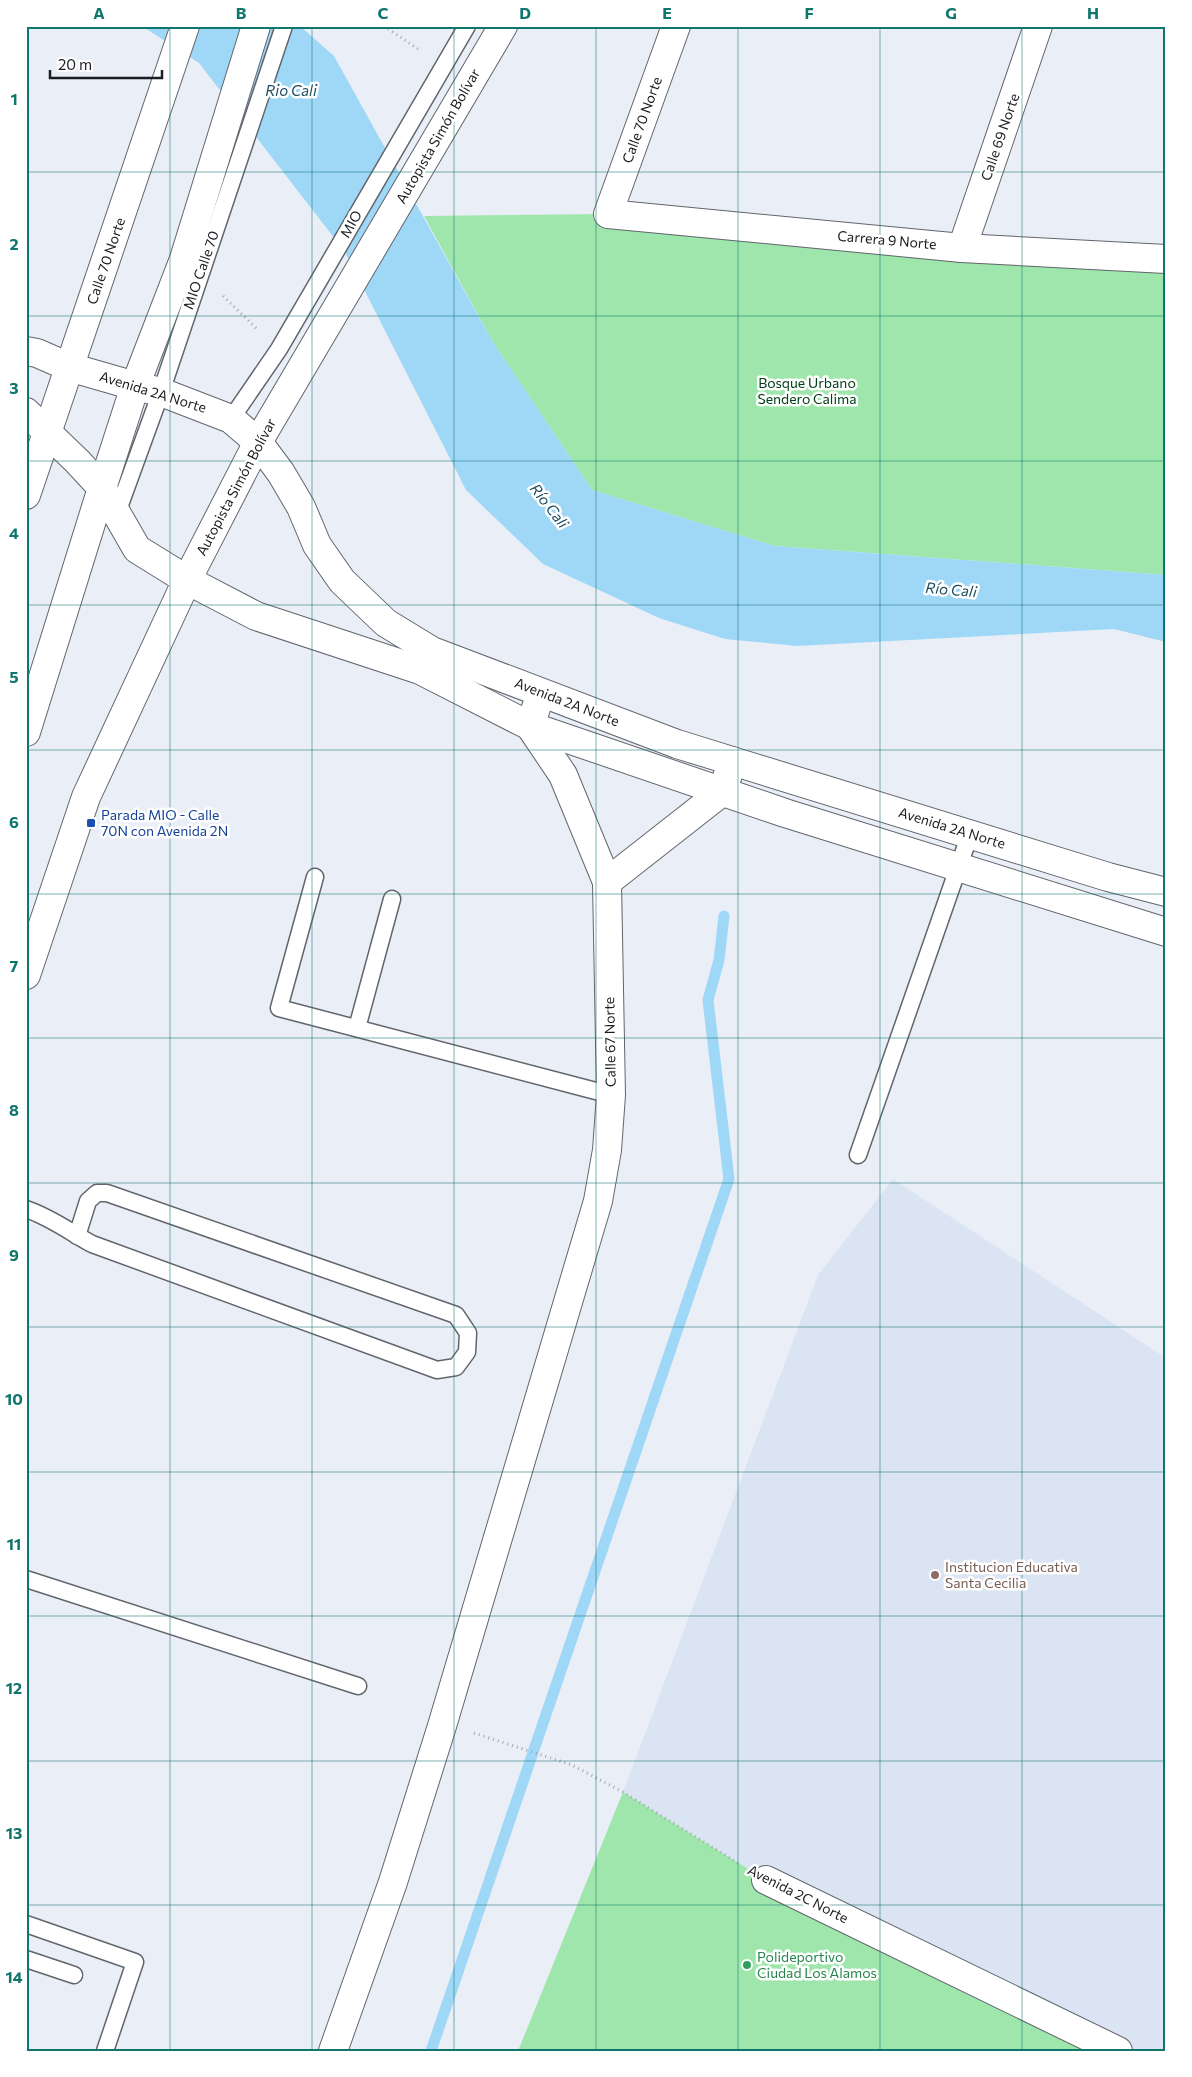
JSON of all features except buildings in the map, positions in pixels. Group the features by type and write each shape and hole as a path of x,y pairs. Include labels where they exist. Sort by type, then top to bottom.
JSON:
{"main road":[{"name":"Calle 70 Norte","path":"26,495 185,26"},
{"path":"26,732 102,488 148,389 192,266 256,26"},
{"name":"Autopista Simón Bolívar","path":"26,975 86,797 187,580 258,442 468,82 503,26"},
{"name":"Calle 70 Norte","path":"608,214 676,26"},
{"name":"Calle 69 Norte","path":"962,248 1038,26"},
{"name":"Carrera 9 Norte","path":"608,214 962,248 1166,258"},
{"name":"Avenida 2A Norte","path":"26,351 37,353 69,366 148,389 230,419 258,442 280,472 301,506 317,545 342,582 379,616 432,650 677,744 1108,877 1166,892"},
{"path":"26,412 102,488 137,548 187,580 256,616 420,670 530,726 785,813 1166,932"},
{"path":"530,726 541,693"},
{"name":"Calle 67 Norte","path":"334,2051 393,1882 410,1827 598,1201 607,1150 611,1095 608,882 563,775 530,726"},
{"path":"608,882 722,791 732,761"},
{"name":"Avenida 2C Norte","path":"766,1880 1118,2051"}],"lane":[{"name":"MIO Calle 70","path":"192,266 284,26"},
{"name":"MIO","path":"230,419 279,349 467,26"},
{"path":"117,513 148,389"},
{"path":"858,1155 970,834"},
{"path":"314,877 279,1008 611,1095"},
{"path":"357,1028 392,899"},
{"path":"26,1209 50,1219 77,1236 92,1244 437,1370 456,1367 467,1352 468,1333 456,1315 107,1193 97,1193 88,1201 77,1236"},
{"path":"26,1579 358,1686"},
{"path":"26,1924 135,1962 105,2051"},
{"path":"26,1959 74,1975"}],"path":[{"path":"384,26 444,66"},
{"name":"Avenida 2C Norte","path":"481,1734 572,1765 623,1792 766,1880"}],"shaded area":[{"name":"Institucion Educativa Santa Cecilia","path":"893,1179 1166,1358 1166,2051 1118,2051 766,1880 623,1792 818,1275"}],"green space":[{"name":"Bosque Urbano Sendero Calima","path":"608,214 1166,261 1166,575 775,546 592,490 494,344 424,216"},
{"name":"Polideportivo Ciudad Los Alamos","path":"623,1792 766,1880 1118,2051 518,2051"}],"water":[{"name":"Rio Cali","path":"142,26 300,26 334,56 494,344 592,490 775,546 1166,575 1166,642 1114,629 797,646 725,639 659,618 543,564 466,490 345,252 199,63"}],"waterway":[{"path":"431,2051 729,1179 708,1000 719,960 724,916"}],"place":[{"name":"Parada MIO - Calle 70N con Avenida 2N","path":"91,823"},
{"name":"Institucion Educativa Santa Cecilia","path":"935,1575"},
{"name":"Polideportivo Ciudad Los Alamos","path":"747,1965"}],"water label":[{"name":"Río Cali","path":"549,506"},
{"name":"Río Cali","path":"951,590"}]}
